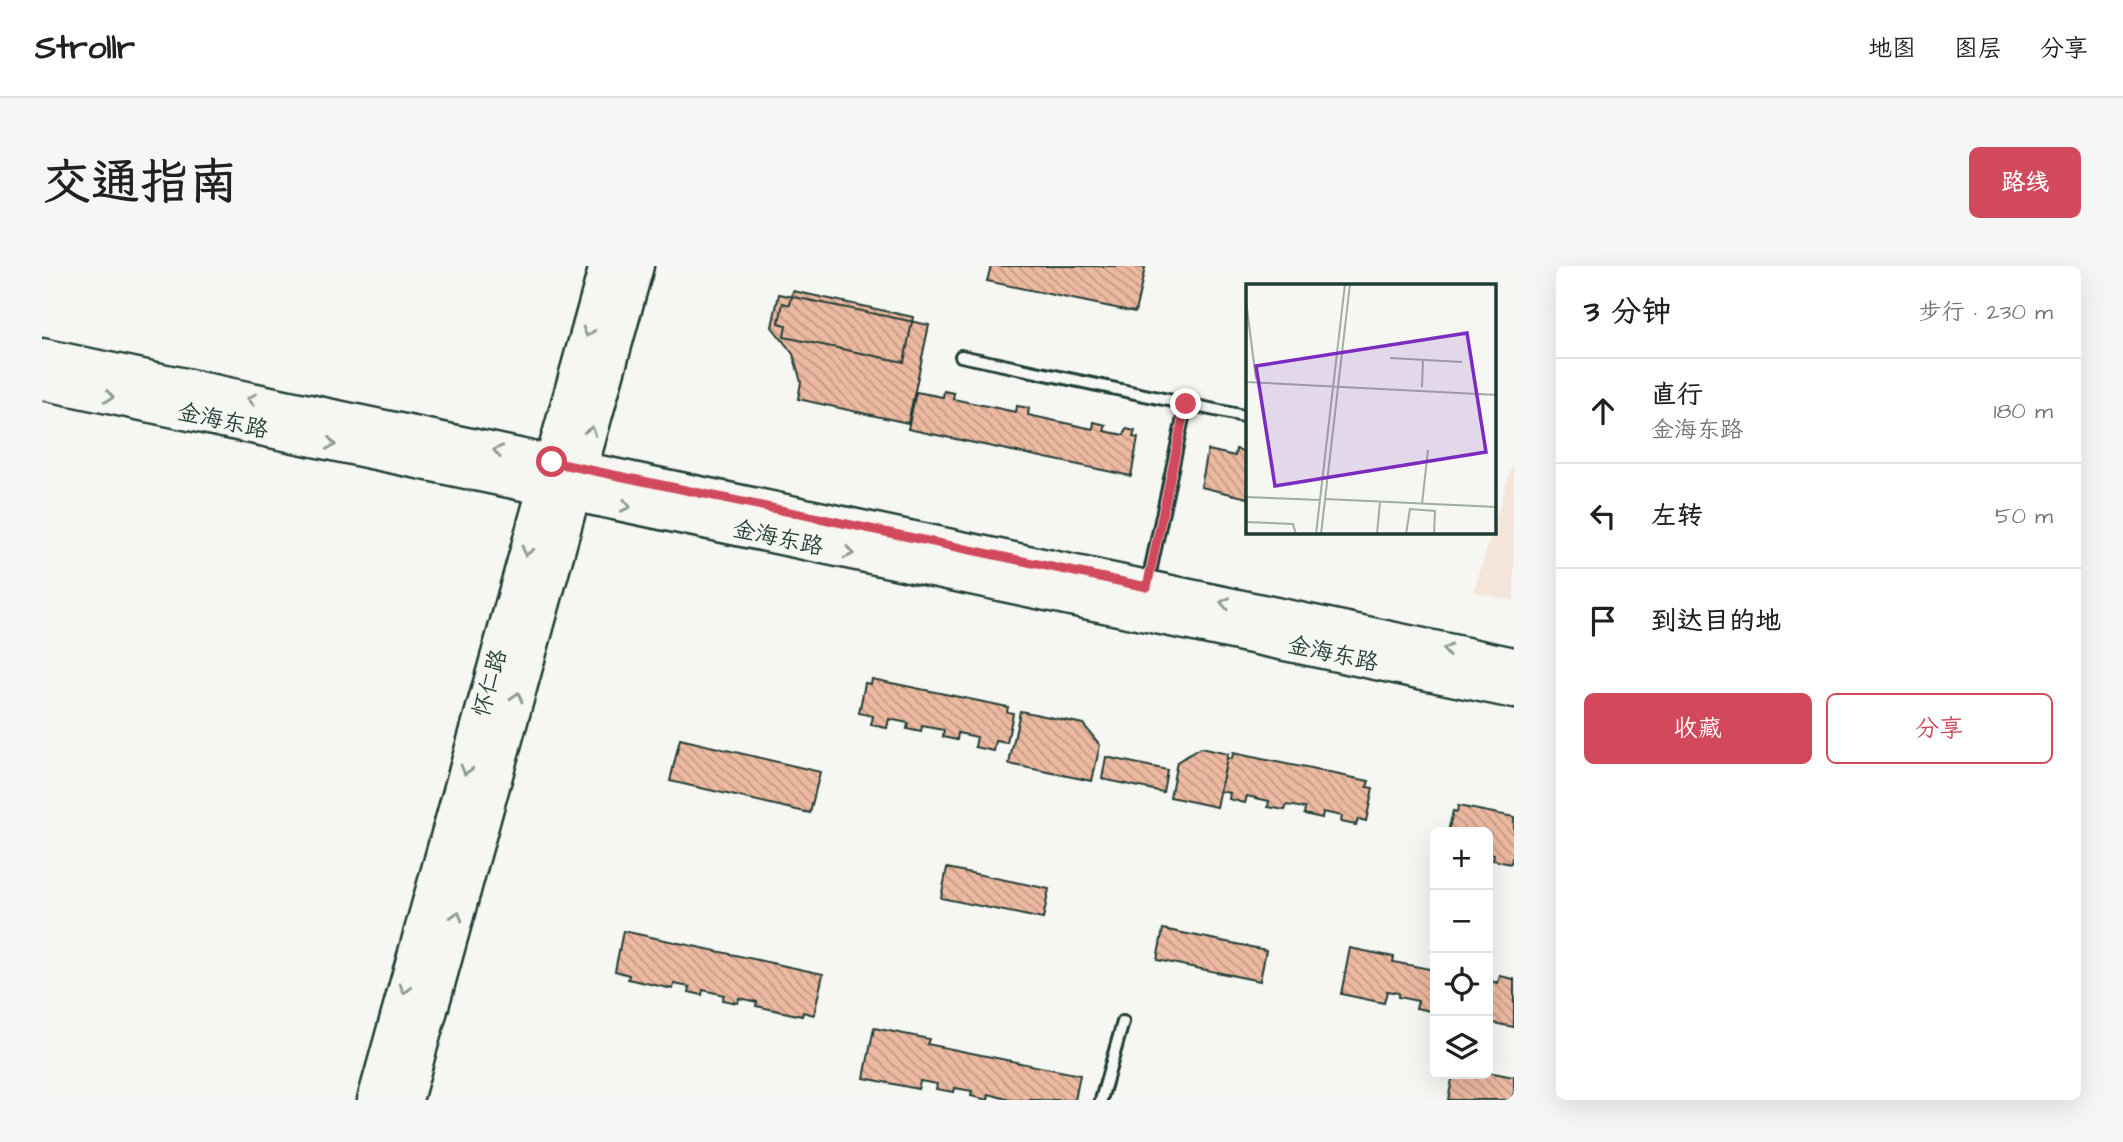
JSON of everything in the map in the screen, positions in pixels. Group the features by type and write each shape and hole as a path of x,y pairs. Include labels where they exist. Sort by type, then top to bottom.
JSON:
{"main road":[{"name":"怀仁路","path":"405,1100 563,478 606,266"},
{"name":"怀仁路","path":"374,1100 563,478 637,266"},
{"name":"金海东路","path":"42,355 563,478 1514,692"},
{"name":"金海东路","path":"42,383 1147,587 1514,664"}],"lane":[{"path":"961,356 1246,417"},
{"path":"1147,587 1186,404"},
{"path":"1101,1100 1123,1022"}],"shaded area":[{"path":"1514,459 1514,601 1474,592 1491,534 1496,534 1496,519"}],"building":[{"path":"991,266 1145,268 1135,312 987,281"},
{"path":"793,291 913,317 904,362 784,337 786,325 779,323 783,303 790,305"},
{"path":"779,294 929,325 908,423 798,399 801,382 793,354 772,327"},
{"path":"944,391 954,393 953,399 1016,412 1017,406 1029,408 1028,415 1093,429 1094,422 1106,425 1104,431 1124,435 1126,429 1135,431 1133,437 1138,438 1131,476 908,429 916,392 943,397"},
{"path":"1236,449 1246,452 1246,498 1201,487 1208,450 1235,456"},
{"path":"872,679 1008,707 1007,712 1013,713 1007,743 996,741 994,751 975,747 977,737 958,733 957,740 943,737 944,730 922,726 921,732 907,729 908,723 889,719 887,728 871,725 873,716 859,713 865,683 871,684"},
{"path":"1020,711 1083,724 1100,745 1092,781 1009,764"},
{"path":"680,739 820,772 810,813 670,781"},
{"path":"1200,748 1228,754 1217,807 1170,797 1177,762"},
{"path":"1233,753 1369,781 1367,787 1373,788 1366,821 1358,819 1356,825 1341,822 1342,816 1323,812 1322,818 1304,814 1305,808 1287,805 1285,810 1268,807 1269,801 1247,796 1245,803 1229,799 1230,793 1220,791 1227,758 1232,759"},
{"path":"1106,757 1167,770 1163,792 1102,779"},
{"path":"1458,806 1514,817 1514,858 1511,864 1493,860 1493,827 1449,827 1453,811 1457,812"},
{"path":"947,868 1049,889 1043,919 941,898"},
{"path":"1163,929 1266,950 1260,981 1157,960"},
{"path":"623,931 823,974 814,1015 803,1012 802,1016 756,1006 757,1002 739,998 738,1003 722,1000 724,995 703,990 702,995 689,992 690,987 674,984 673,989 628,979 629,975 615,971"},
{"path":"1350,948 1394,957 1393,962 1430,969 1430,1011 1416,1008 1418,1001 1398,997 1398,993 1387,991 1384,1003 1341,994"},
{"path":"1500,976 1514,979 1514,1027 1493,1023 1493,982 1498,983"},
{"path":"874,1028 929,1039 927,1044 1080,1075 1075,1100 1010,1100 989,1094 988,1100 971,1096 972,1091 936,1089 937,1084 920,1081 918,1089 864,1078"},
{"path":"1493,1073 1514,1077 1514,1100 1448,1100 1452,1079 1493,1079"}],"route":[{"path":"552,462 1147,587 1186,404"}]}
